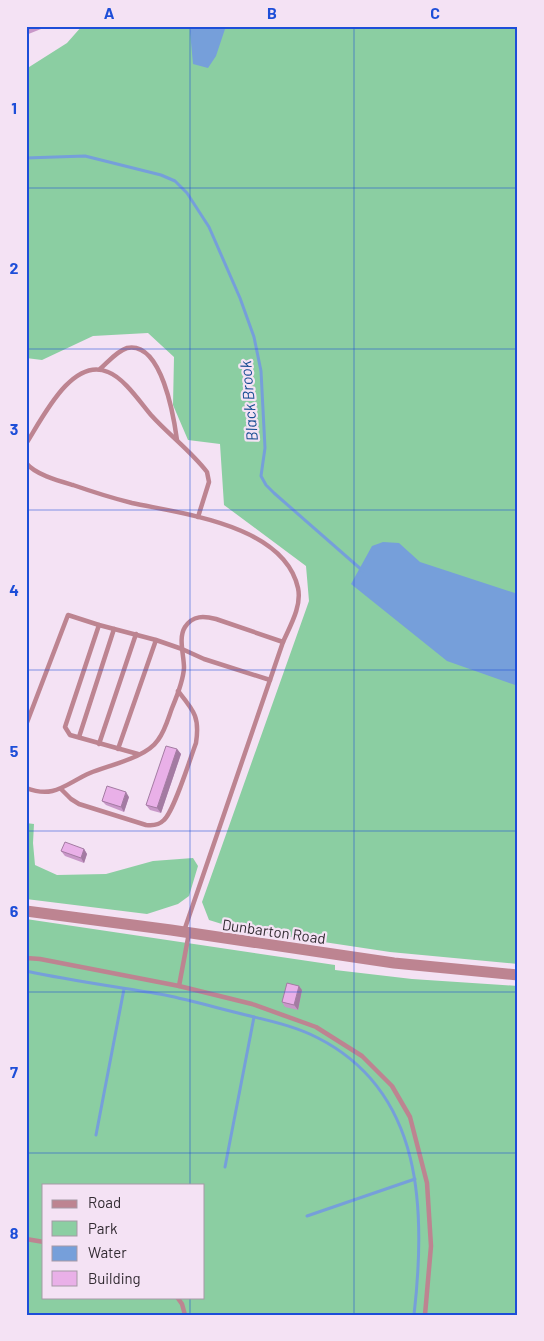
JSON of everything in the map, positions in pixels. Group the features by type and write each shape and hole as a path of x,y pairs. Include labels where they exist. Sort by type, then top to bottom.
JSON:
{"street":[{"name":"Dunbarton Road","path":"26,910 394,963 518,974"}],"lane":[{"path":"100,369 121,351 129,348 137,349 152,360 166,384 178,441"},
{"path":"26,444 66,385 78,374 100,369 109,372 120,379 159,423 208,472 209,482 198,517"},
{"path":"26,462 30,468 47,476 89,490 129,502 198,517 244,531 264,543 284,559 293,573 298,589 295,613 270,680 186,933 179,986"},
{"path":"26,725 68,615 156,640 204,659 270,680"},
{"path":"26,788 43,792 54,792 95,771 140,754 150,749 157,742 163,732 184,669 182,635 186,626 194,618 205,616 283,642"},
{"path":"99,625 65,728 70,734 79,738 140,754"},
{"path":"79,738 114,629"},
{"path":"99,744 136,634"},
{"path":"118,749 156,640"},
{"path":"61,789 71,799 89,807 146,825 154,826 163,822 172,808 196,743 198,722 195,714 178,691"},
{"path":"26,958 40,959 179,986 252,1004 316,1027 362,1056 392,1086 410,1117 427,1183 431,1246 425,1315"},
{"path":"26,1238 42,1242"},
{"path":"178,1298 182,1304 185,1315"}],"green space":[{"path":"82,26 518,26 518,964 390,952 238,929 209,920 202,902 309,601 306,566 224,505 220,444 188,440 173,405 174,357 148,333 93,336 42,360 26,358 26,69 67,43"},
{"path":"26,823 34,824 35,865 57,875 106,874 153,861 193,858 198,866 189,896 178,904 147,914 26,899"},
{"path":"26,919 335,965 335,970 412,979 518,986 518,1315 26,1315"}],"water":[{"path":"191,26 226,26 216,56 208,68 193,64"},
{"path":"383,542 399,543 420,562 518,594 518,686 447,661 351,584 372,546"}],"building":[{"path":"166,746 177,749 157,808 146,805"},
{"path":"107,786 126,792 121,807 102,801"},
{"path":"65,842 84,849 81,858 61,851"},
{"path":"287,983 299,986 294,1005 282,1002"}],"waterway":[{"name":"Black Brook","path":"26,158 85,156 161,175 175,181 187,193 209,227 240,298 254,337 261,371 265,448 261,476 274,493 363,571"},
{"path":"26,971 165,995 279,1023 318,1038 353,1061 379,1089 398,1122 410,1158 417,1196 419,1235 414,1315"},
{"path":"96,1135 124,989"},
{"path":"225,1167 254,1017"},
{"path":"307,1216 415,1179"}]}
